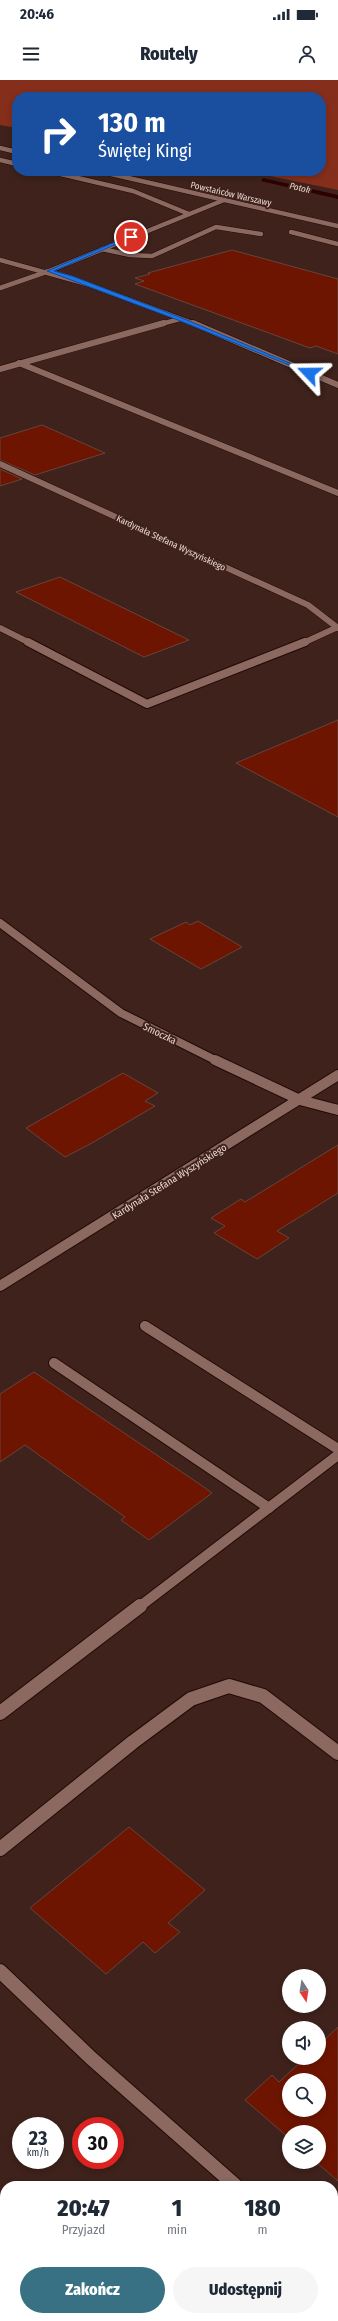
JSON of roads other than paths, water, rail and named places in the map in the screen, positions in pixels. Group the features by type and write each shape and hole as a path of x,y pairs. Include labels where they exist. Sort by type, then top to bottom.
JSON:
{"street":[{"path":"0,148 12,151"},
{"path":"0,160 12,163"},
{"path":"70,176 134,191 189,214"},
{"name":"Powstańców Warszawy","path":"120,176 338,226"},
{"path":"0,288 49,271 224,200"},
{"path":"102,249 138,256 150,256 159,254 216,227 225,227 261,234"},
{"path":"291,232 338,244"},
{"path":"0,260 70,277 180,319 338,385"},
{"path":"0,369 180,319"},
{"path":"19,363 338,493"},
{"name":"Kardynała Stefana Wyszyńskiego","path":"0,464 308,605 338,627"},
{"path":"0,628 147,704 300,645 338,627"},
{"name":"Smoczka","path":"0,923 121,1013 300,1100 338,1110"},
{"name":"Kardynała Stefana Wyszyńskiego","path":"0,1286 338,1075"},
{"path":"145,1326 338,1449"},
{"path":"54,1364 269,1508"},
{"path":"0,1713 338,1455"},
{"path":"0,1850 133,1742 191,1699 229,1686 263,1696 338,1753"},
{"path":"0,1971 91,2058 230,2181"}],"waterway":[{"name":"Potok","path":"263,180 338,197"}]}
